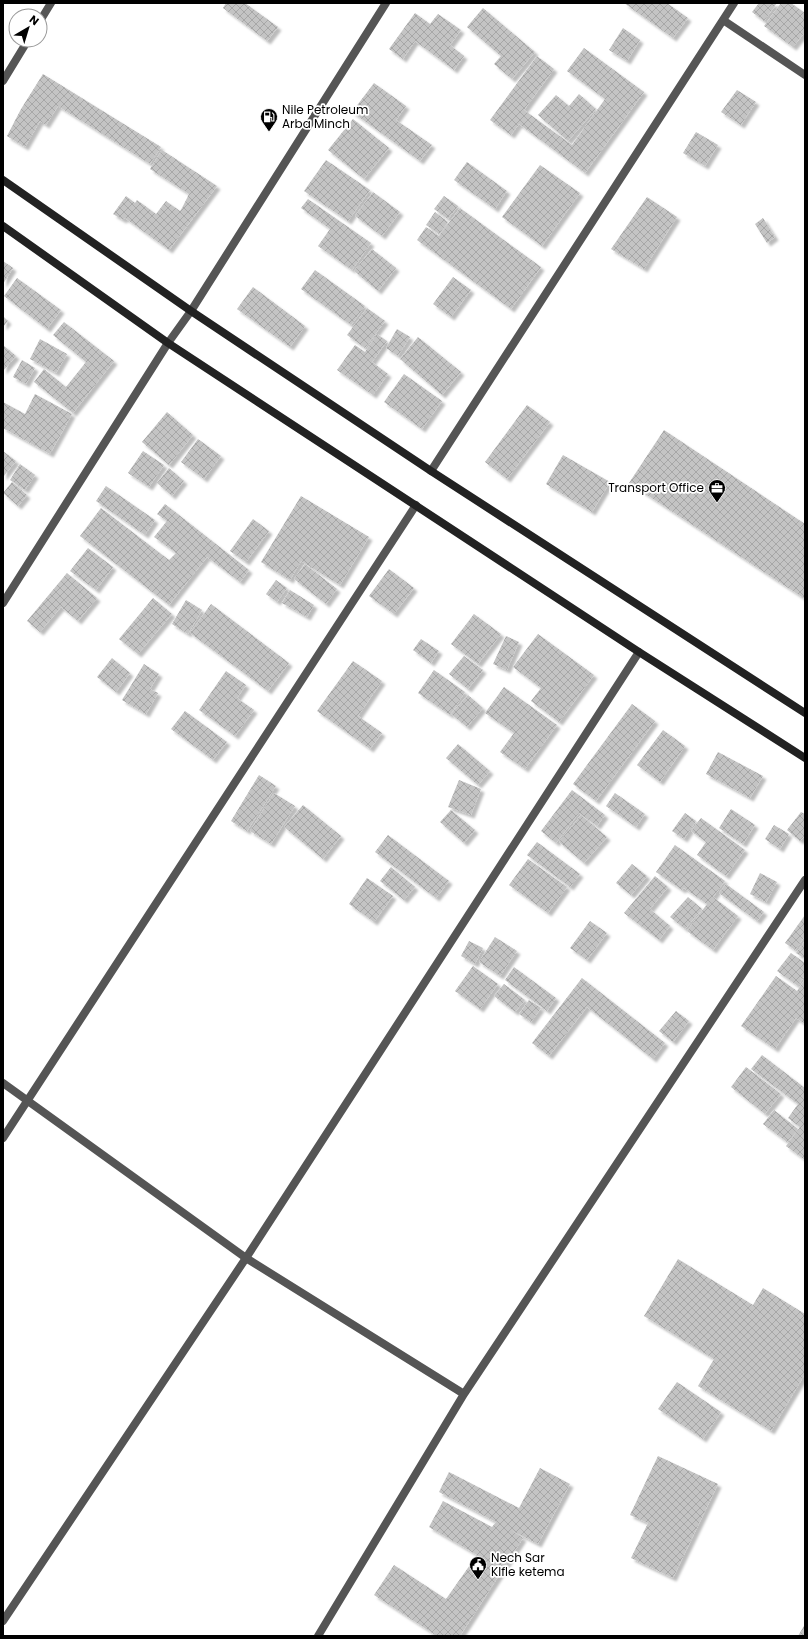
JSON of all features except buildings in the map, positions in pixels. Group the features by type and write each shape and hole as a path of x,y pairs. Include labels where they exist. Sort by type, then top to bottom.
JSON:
{"main road":[{"path":"3,180 191,311 431,471 805,713"},
{"path":"3,226 168,343 639,652 805,758"}],"street":[{"path":"3,603 168,343 191,311 386,3"},
{"path":"431,471 734,3"},
{"path":"723,20 805,75"},
{"path":"3,81 23,48"},
{"path":"3,1138 416,505"},
{"path":"3,1621 246,1258 639,652"},
{"path":"318,1636 464,1394 805,880"},
{"path":"3,1083 246,1258 464,1394"}],"place":[{"name":"Nile Petroleum Arba Minch","path":"269,132"},
{"name":"Transport Office","path":"717,503"},
{"name":"Nech Sar KIfle ketema","path":"478,1580"}]}
